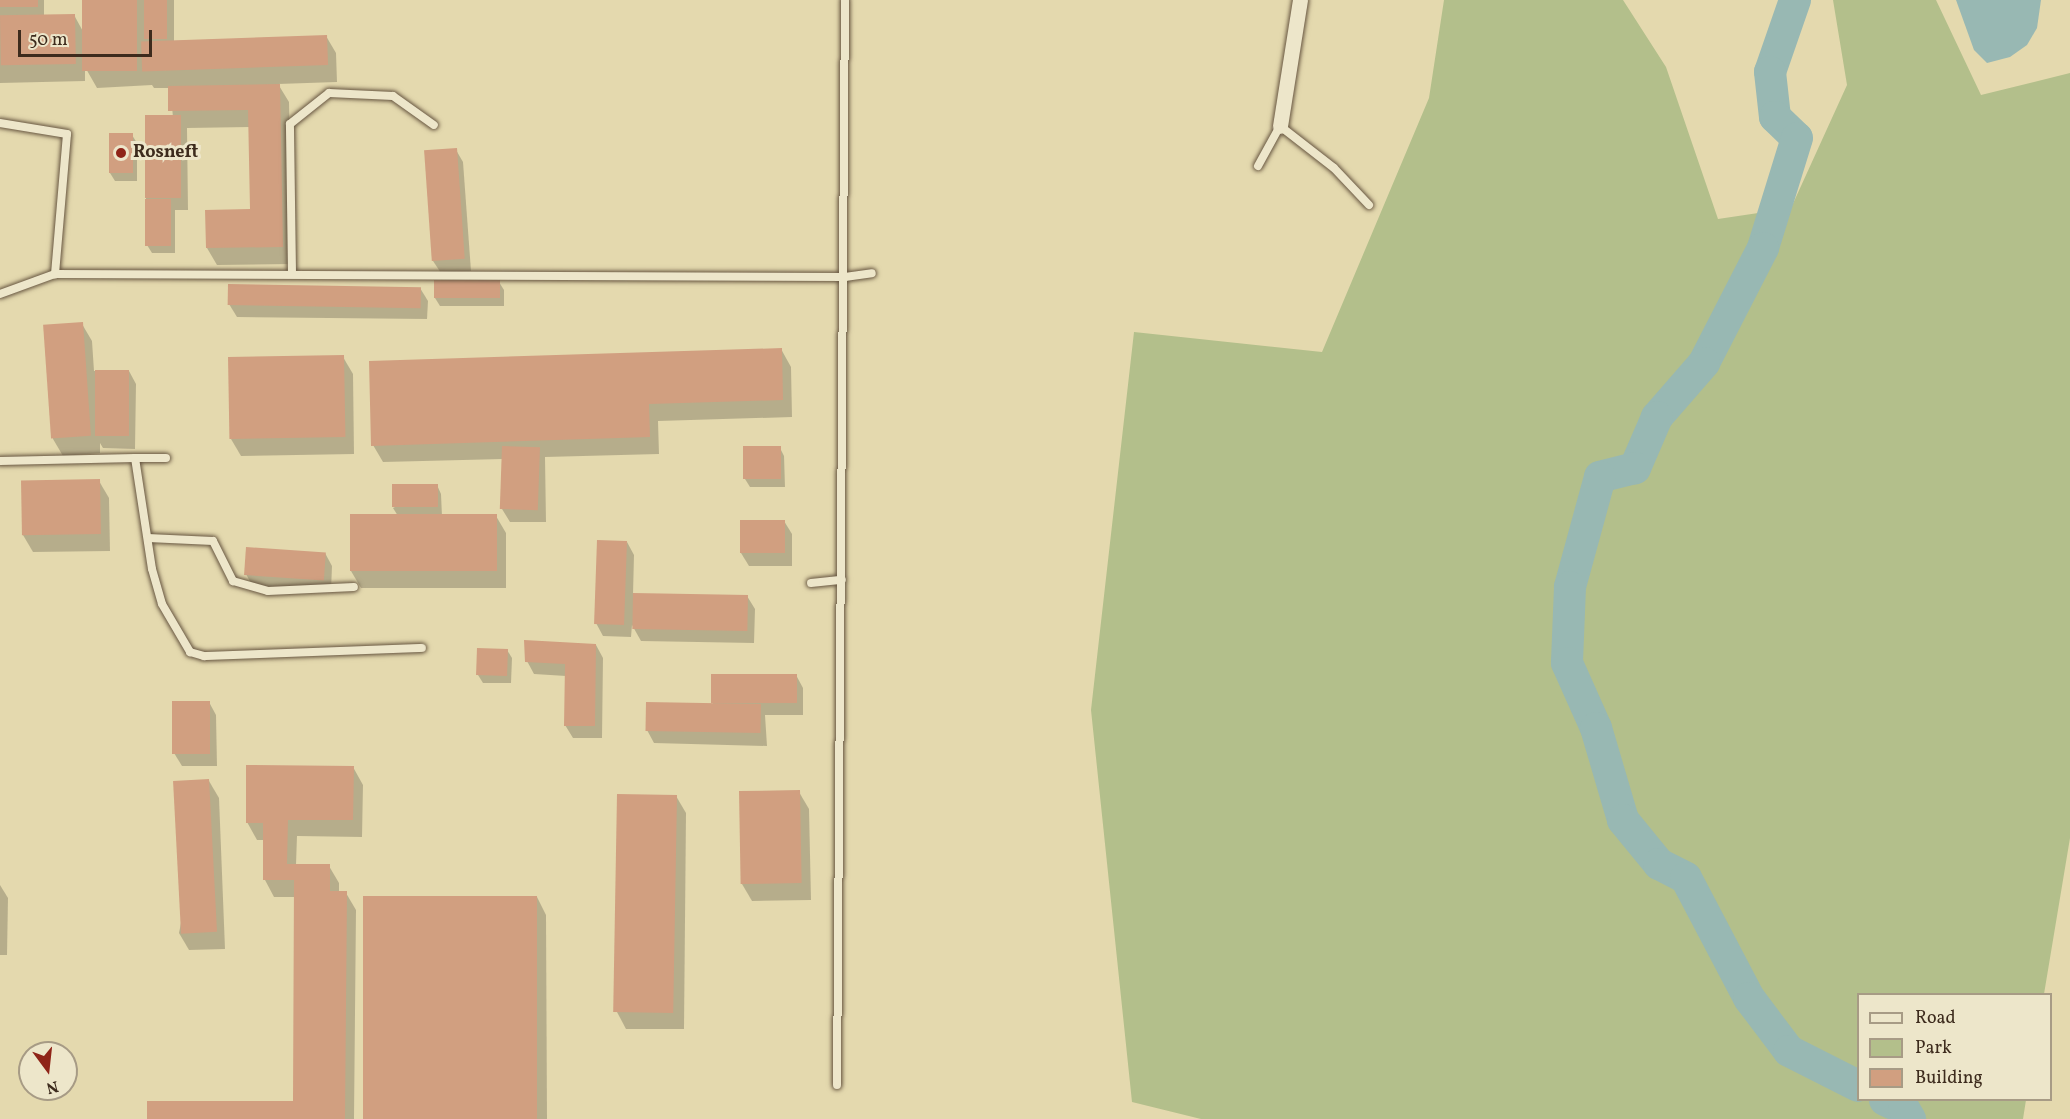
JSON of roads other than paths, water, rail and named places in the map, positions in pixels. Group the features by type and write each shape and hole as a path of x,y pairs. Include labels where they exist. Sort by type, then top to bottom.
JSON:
{"street":[{"path":"1280,126 1300,0"}],"lane":[{"path":"837,1085 845,277 845,0"},
{"path":"292,273 290,124 329,93 393,96 434,125"},
{"path":"0,123 67,134 55,273"},
{"path":"1258,166 1280,126 1334,168 1369,205"},
{"path":"0,294 55,273 845,277 872,273"},
{"path":"135,458 162,604 190,652 204,657 422,648"},
{"path":"0,460 165,458"},
{"path":"148,538 213,541 233,581 268,591 354,587"},
{"path":"811,583 842,580"}],"water":[{"path":"1956,0 2041,0 2037,28 2027,45 2010,57 1987,63 1974,50"}],"waterway":[{"path":"1795,0 1770,72 1775,117 1797,138 1763,248 1704,363 1657,417 1635,468 1600,477 1570,587 1567,663 1596,728 1623,820 1659,864 1686,878 1749,998 1789,1051 1857,1085"},
{"path":"1887,1101 1904,1109 1910,1119"}],"place":[{"name":"Rosneft","path":"121,153"}]}
